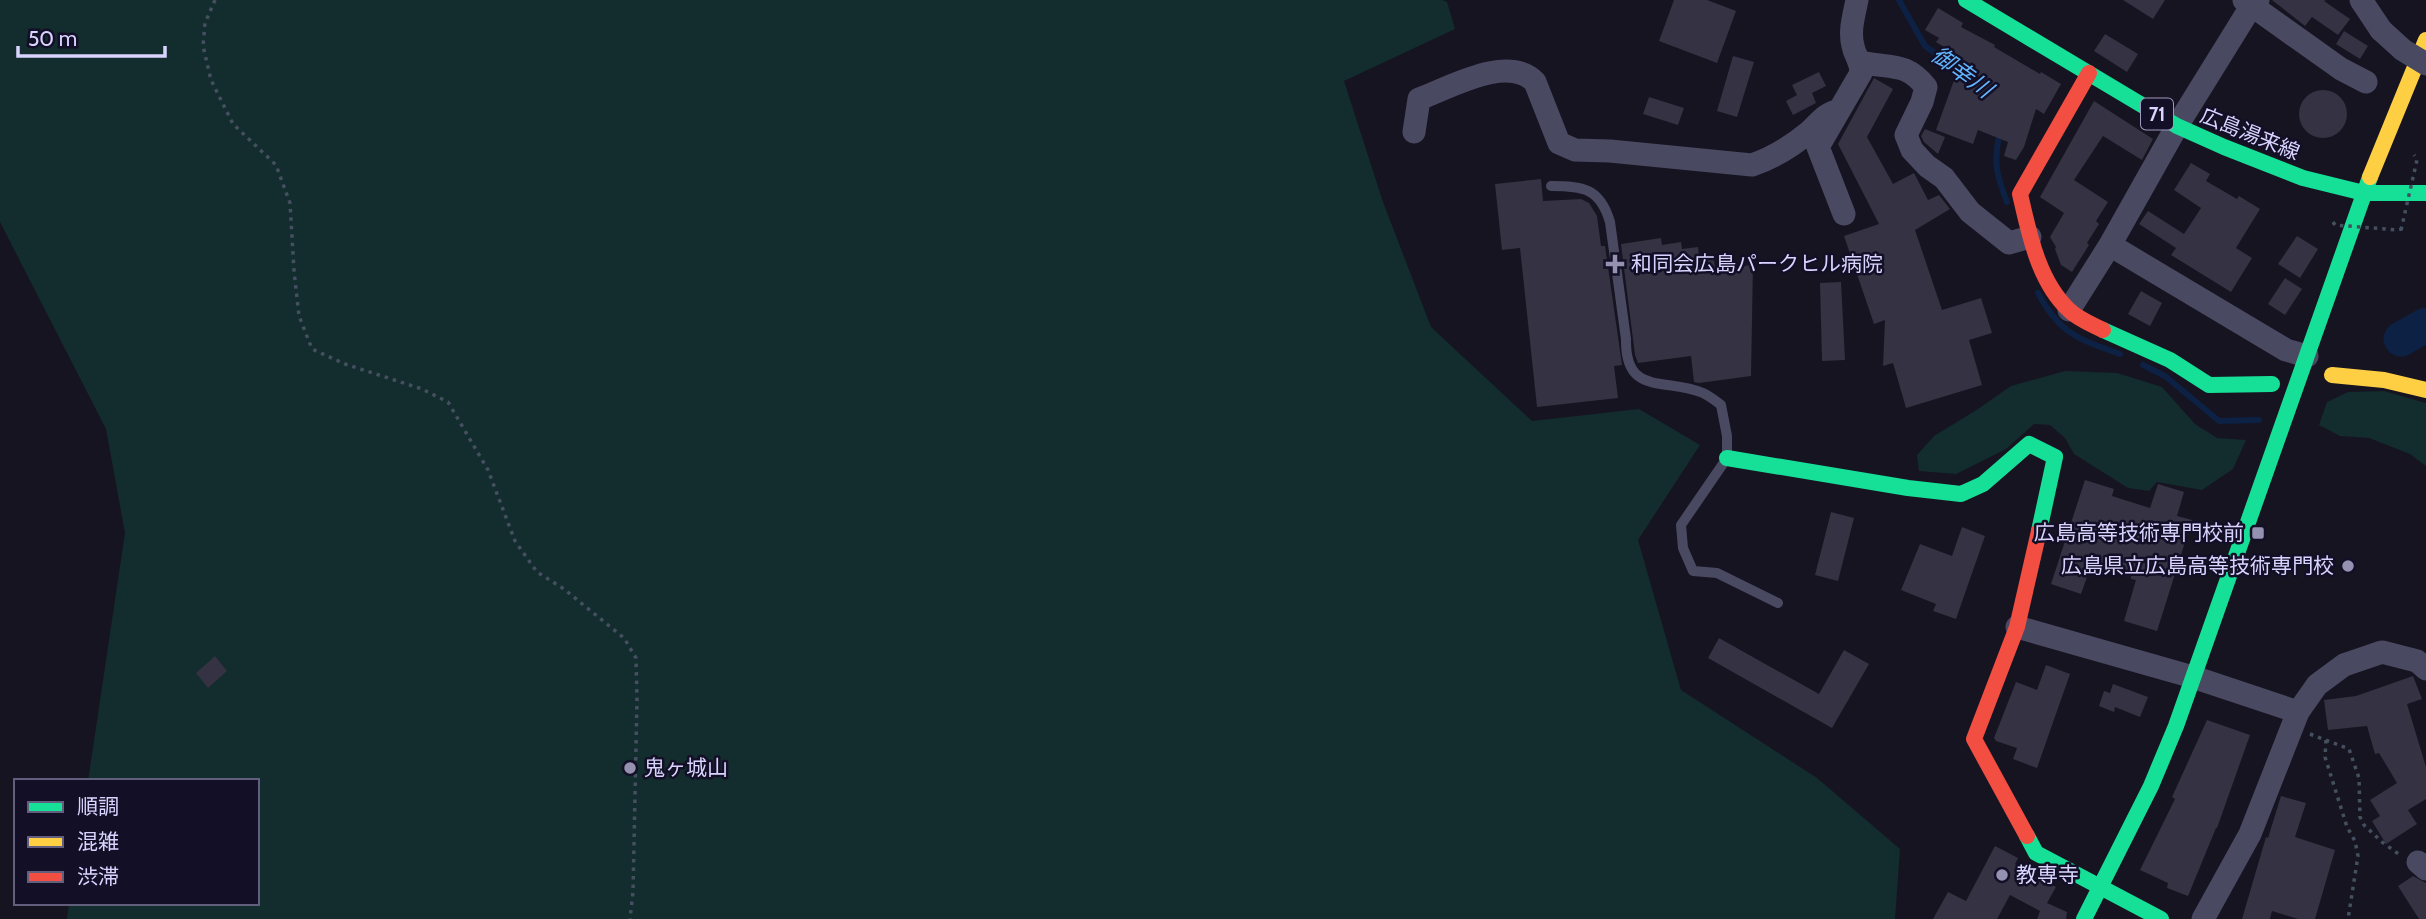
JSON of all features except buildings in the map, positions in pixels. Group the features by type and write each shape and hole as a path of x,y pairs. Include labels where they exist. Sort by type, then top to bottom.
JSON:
{"street":[{"path":"1844,214 1818,147 1861,73 1861,62 1853,48 1851,33 1857,0"},
{"name":"広島湯来線","path":"1966,0 2176,126 2303,178 2364,192 2426,193"},
{"path":"2361,0 2381,30 2403,50 2426,64"},
{"path":"2069,310 2251,2 2341,69 2366,82"},
{"path":"2084,919 2151,786 2193,677 2364,192 2426,40"},
{"path":"1861,62 1881,67 1901,66 1917,76 1926,87 1906,135 1912,150 1927,166 1944,178 1970,212 2009,243 2030,237"},
{"path":"1415,132 1419,99 1495,71 1515,70 1528,75 1535,82 1559,143 1575,150 1752,165 1771,159 1810,132 1826,113 1839,110"},
{"path":"2089,73 2020,194 2030,237 2049,284 2069,310 2088,323 2170,360 2209,385 2272,384"},
{"path":"2109,245 2286,350 2307,356"},
{"path":"2332,375 2385,380 2426,390"},
{"path":"1727,458 1908,488 1961,494 1983,484 2029,444 2055,457 2017,627 1974,739 2036,853 2161,919"},
{"path":"2017,627 2193,677 2295,719"},
{"path":"2203,919 2250,834 2295,719 2317,685 2344,665 2382,652 2417,661 2426,669"}],"lane":[{"path":"1551,186 1578,186 1595,194 1605,206 1610,222 1629,366 1640,380 1703,393 1721,405 1727,436 1727,458 1681,525 1683,548 1693,571 1717,573 1778,603"}],"path":[{"path":"215,0 205,23 203,46 211,80 233,124 276,165 286,191 290,204 299,316 312,349 345,364 422,389 448,402 488,470 515,541 537,572 564,589 624,638 636,658 634,864 630,919"},
{"path":"2333,222 2335,225 2403,229 2417,160 2414,155"},
{"path":"2295,719 2326,740 2344,746 2352,755 2359,778 2360,817 2364,825 2382,842 2422,866"},
{"path":"2326,740 2325,757 2358,856 2348,919"}],"green space":[{"path":"0,0 1442,0 1447,2 1455,29 1344,81 1383,202 1431,327 1532,421 1639,409 1700,445 1638,540 1681,690 1817,778 1900,849 1895,919 67,919 69,905 259,905 259,779 88,779 125,533 106,429 0,222"},
{"path":"2065,371 2117,373 2162,387 2195,424 2217,438 2246,440 2233,469 2202,490 2157,482 2149,491 2128,488 2074,454 2065,438 2050,425 2034,424 2006,449 1956,474 1919,471 1917,455 1934,436 2011,386"},
{"path":"2384,391 2426,403 2426,466 2410,454 2369,438 2340,436 2319,425 2327,402 2348,392"}],"waterway":[{"name":"御幸川","path":"1899,0 1925,46 1964,73"},
{"name":"御幸川","path":"2000,132 1997,168 2007,202"},
{"name":"御幸川","path":"2038,293 2054,318 2071,333 2120,354"},
{"name":"御幸川","path":"2401,339 2426,325"},
{"name":"御幸川","path":"2143,365 2165,376 2219,421 2259,420"}],"traffic: fast":[{"path":"1966,0 2177,126 2224,147 2303,178 2364,193 2426,193"},
{"path":"2084,919 2151,786 2176,726 2370,177"},
{"path":"2103,330 2170,360 2209,385 2272,384"},
{"path":"1727,458 1908,488 1961,494 1983,484 2029,444 2055,457 2039,531"},
{"path":"2027,836 2036,853 2161,919"}],"traffic: slow":[{"path":"2370,177 2426,40"},
{"path":"2332,375 2384,380 2426,390"}],"traffic: jam":[{"path":"2089,73 2020,194 2036,256 2050,285 2073,313 2103,330"},
{"path":"2027,836 1974,739 2017,627 2039,531"}],"place":[{"name":"和同会広島パークヒル病院","path":"1615,264"},
{"name":"広島高等技術専門校前","path":"2258,533"},
{"name":"広島県立広島高等技術専門校","path":"2348,566"},
{"name":"鬼ヶ城山","path":"630,768"},
{"name":"教専寺","path":"2002,875"}]}
